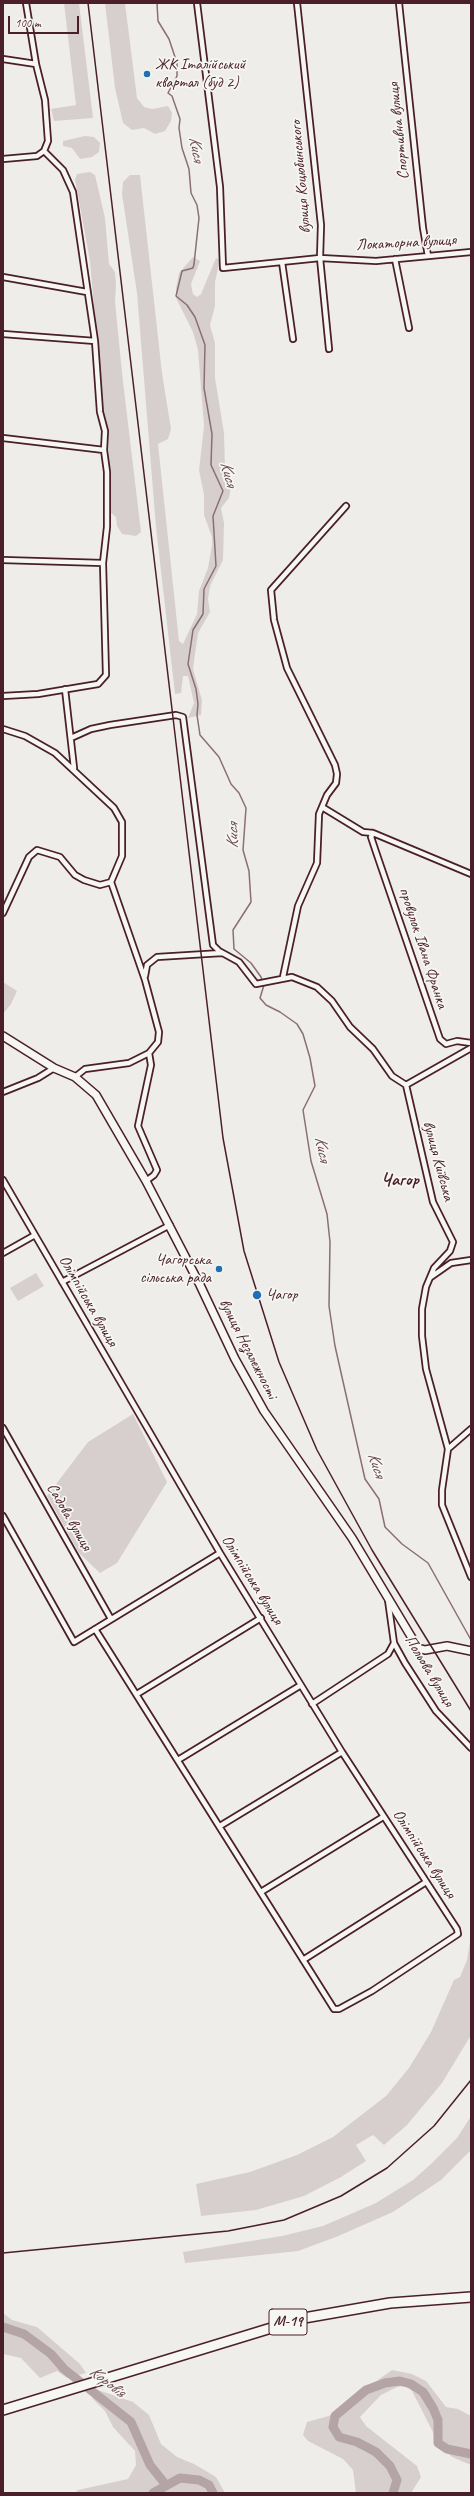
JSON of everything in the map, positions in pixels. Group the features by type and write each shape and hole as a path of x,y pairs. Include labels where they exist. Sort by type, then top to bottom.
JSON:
{"highway":[{"name":"М-19","path":"3,2410 304,2318 390,2302 471,2297"}],"street":[{"path":"3,159 33,157 44,151 48,140 47,114 36,64 26,3"},
{"name":"Локаторна вулиця","path":"197,3 220,187 223,268 320,258 376,261 471,252"},
{"name":"вулиця Коцюбинського","path":"297,3 321,226 320,258 329,349"},
{"name":"Спортивна вулиця","path":"399,3 423,228 428,256"},
{"path":"3,59 36,64"},
{"path":"3,696 38,694 98,684 106,674 103,563 108,509 107,468 104,450 105,432 100,414 95,341 72,189 63,170 44,151"},
{"path":"395,259 409,328"},
{"path":"282,262 293,338"},
{"path":"3,277 87,292"},
{"path":"3,334 95,341"},
{"path":"3,438 104,450"},
{"path":"283,977 298,906 317,863 319,818 326,795 336,783 337,770 287,668 274,620 271,590 346,506"},
{"path":"3,560 103,563"},
{"path":"65,689 74,768"},
{"path":"71,738 91,729 110,725 176,715 184,718 211,937 214,946 222,953 239,962 253,982 259,985 283,977 303,980 322,990 350,1027 372,1049 392,1076 406,1085 471,1048"},
{"path":"3,729 25,736 55,753 74,768 114,808 122,822 122,856 111,882 145,980 159,1032 158,1042 149,1053 129,1062 85,1069 75,1078"},
{"path":"322,807 352,827 363,832 373,833 471,874"},
{"name":"провулок Івана Франка","path":"373,833 371,837 440,1040 446,1044 456,1041 471,1042"},
{"path":"3,913 29,857 37,850 60,856 75,875 84,880 100,885 111,882"},
{"path":"145,980 147,965 157,957 222,953"},
{"name":"вулиця Незалежності","path":"3,1036 54,1068 75,1078 96,1095 146,1181 170,1226 235,1359 264,1411 352,1538 418,1648 427,1650 445,1646 471,1652"},
{"path":"146,1181 158,1170 138,1126 151,1065 149,1053"},
{"path":"3,1092 38,1078 54,1068"},
{"name":"вулиця Київська","path":"406,1085 434,1202 453,1242 452,1249 435,1266 430,1278 422,1309 422,1348 426,1369 448,1449 442,1490 442,1502 471,1577"},
{"name":"Олімпійська вулиця","path":"3,1180 220,1553 342,1752 459,1932 403,1971 335,2010 303,1960"},
{"path":"62,1282 170,1226"},
{"path":"3,1253 34,1235"},
{"path":"430,1278 446,1265 471,1260"},
{"name":"Садова вулиця","path":"3,1428 111,1619"},
{"path":"448,1449 471,1429"},
{"path":"3,1516 74,1642 220,1553"},
{"name":"Польова вулиця","path":"388,1596 394,1643 436,1711 471,1748"},
{"path":"137,1694 261,1618"},
{"path":"95,1629 303,1960 426,1882"},
{"path":"312,1704 388,1654 394,1643"},
{"path":"178,1760 301,1685"},
{"path":"220,1826 342,1752"},
{"path":"261,1892 384,1817"}],"shaded area":[{"path":"64,3 79,3 93,118 54,121 51,109 76,105"},
{"path":"105,3 125,3 137,98 144,107 152,109 168,106 172,113 171,121 165,131 155,134 144,128 132,130 123,123 115,88"},
{"path":"85,136 94,137 100,143 99,152 92,157 80,159 72,148 63,146 63,141"},
{"path":"90,172 95,175 105,218 109,264 115,272 115,301 122,373 141,532 136,536 122,534 117,526 116,517 110,512 108,433 103,412 90,261 75,179 77,174"},
{"path":"130,175 140,175 162,373 171,429 168,439 158,444 179,641 183,644 197,614 199,591 208,568 212,537 204,515 204,495 199,470 204,426 198,350 193,332 176,298 176,288 179,273 193,257 200,261 191,284 193,294 197,297 201,294 216,258 220,260 215,282 215,306 210,325 215,343 215,378 224,433 225,468 231,487 229,498 221,508 224,523 223,560 210,586 208,599 210,612 198,633 193,669 202,700 201,715 188,718 194,703 188,676 183,676 181,693 175,694 156,527 137,293 122,194 123,182"},
{"path":"3,982 17,991 11,1004 3,1014"},
{"path":"36,1273 44,1286 18,1301 10,1288"},
{"path":"133,1414 167,1482 117,1563 100,1573 79,1553 47,1496 88,1442"},
{"path":"471,1936 471,2035 442,2083 407,2125 384,2145 373,2135 356,2145 366,2161 341,2177 304,2196 256,2210 201,2216 196,2184 250,2172 297,2155 333,2137 386,2096 409,2068 431,2032 454,1980 460,1977 467,1960"},
{"path":"471,2116 471,2150 441,2180 393,2212 336,2237 298,2251 185,2263 183,2252 282,2236 323,2226 376,2203 413,2180 431,2164 457,2138"},
{"path":"3,2313 12,2320 37,2327 80,2364 86,2373 67,2378 57,2371 40,2378 21,2358 3,2354"},
{"path":"392,2370 412,2374 426,2381 446,2407 458,2409 471,2416 471,2465 452,2457 440,2446 412,2391 405,2386 397,2387 381,2395 360,2417 366,2426 417,2466 421,2477 411,2493 356,2493 353,2470 343,2459 308,2441 303,2435 307,2422 332,2415 355,2396"},
{"path":"98,2390 133,2402 149,2415 161,2444 177,2457 194,2464 216,2477 225,2493 75,2493 78,2490 128,2479 136,2465 135,2451 113,2427 105,2411 92,2398"}],"waterway":[{"name":"Кися","path":"157,3 158,21 169,39 177,63 177,76 168,93 172,96 180,119 179,128 182,148 189,169 191,193 197,205 199,218 193,268 182,271 176,296 187,305 195,317 205,345 204,388 212,434 211,465 223,491 213,516 216,566 204,589 203,614 193,630 188,664 196,689 198,704 197,715 200,735 219,757 231,784 239,793 246,808 243,850 249,871 251,902 233,930 234,949 251,963 261,977 264,985 260,998 266,1005 280,1012 297,1024 303,1034 310,1058 315,1086 303,1110 311,1161 327,1214 330,1242 329,1306 335,1346 365,1479 379,1499 385,1527 402,1544 428,1563 471,1640"},
{"name":"Коровія","path":"3,2327 24,2334 51,2354 64,2369 131,2422 150,2465 166,2485"},
{"path":"393,2493 397,2480 390,2466 376,2452 357,2442 339,2437 333,2427 335,2416 366,2390 385,2383 400,2381 411,2384 423,2392 433,2408 438,2420 438,2443 447,2449 471,2454"},
{"path":"153,2493 180,2478 199,2480 209,2485 213,2493"}],"railway":[{"path":"88,3 223,1138 244,1251 279,1362 317,1450 372,1550 471,1711"},
{"path":"3,2253 228,2231 284,2220 341,2196 387,2168 434,2126 471,2080"}],"place":[{"name":"ЖК Італійський квартал (буд 2)","path":"147,74"},
{"name":"Чагорська сільська рада","path":"219,1269"},
{"name":"Чагор","path":"257,1295"}],"district":[{"name":"Чагор","path":"400,1180"}]}
